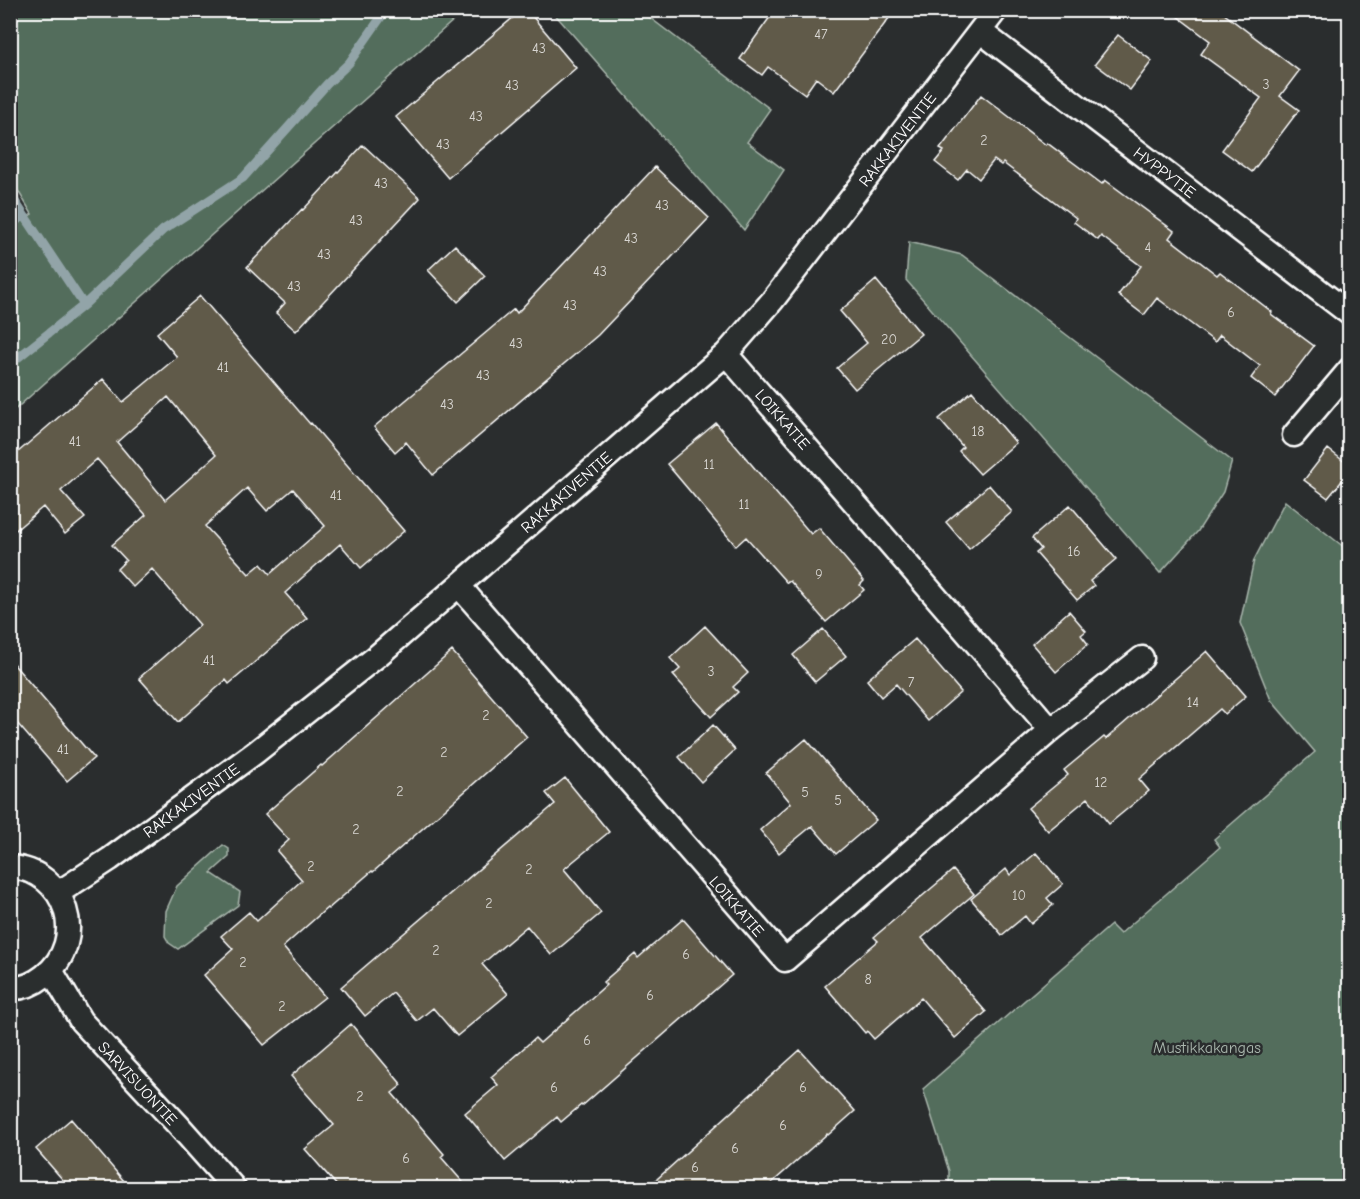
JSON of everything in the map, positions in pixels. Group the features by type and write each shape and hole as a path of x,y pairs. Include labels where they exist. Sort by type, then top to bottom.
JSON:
{"street":[{"name":"RAKKAKIVENTIE","path":"58,893 110,859 256,752 375,657 726,354 772,301 996,10"},
{"name":"HYPPYTIE","path":"980,32 1350,314"},
{"name":"LOIKKATIE","path":"726,354 1051,730"},
{"path":"1294,435 1350,369"},
{"name":"LOIKKATIE","path":"459,585 785,960 1051,730 1142,658"},
{"path":"10,867 31,871 46,880 58,893 67,912 69,933 63,953 51,970 35,982 10,988"},
{"name":"SARVISUONTIE","path":"51,970 81,1021 234,1188"}],"green space":[{"path":"10,11 464,11 11,413 11,228 32,214 11,179"},
{"path":"552,11 641,11 770,109 747,142 784,170 744,230"},
{"path":"909,242 962,255 1232,461 1223,492 1198,531 1160,573 906,280"},
{"name":"Mustikkakangas","path":"1285,501 1349,551 1349,1188 949,1188 949,1171 923,1089 1111,925 1120,934 1220,847 1214,839 1315,752 1271,700 1240,623 1254,560"},
{"path":"223,845 229,849 229,857 211,873 240,892 238,905 178,949 169,943 165,936 166,911 177,886"}],"building":[{"path":"522,10 527,10 576,68 448,178 396,117"},
{"path":"775,10 895,10 834,92 816,78 805,94 768,67 762,75 740,59"},
{"path":"1169,10 1219,10 1299,71 1280,96 1299,110 1252,172 1222,150 1261,98 1201,54 1210,41"},
{"path":"1118,35 1152,61 1130,90 1095,64"},
{"path":"981,95 1046,145 1047,143 1102,184 1105,180 1174,231 1169,238 1217,275 1220,272 1314,346 1275,397 1251,378 1260,366 1220,335 1215,342 1157,298 1144,315 1118,295 1141,266 1101,236 1098,240 1074,222 1076,218 1003,163 1001,165 994,160 979,179 967,169 958,180 935,162 944,151 940,149"},
{"path":"363,145 420,198 296,331 276,313 285,303 247,267"},
{"path":"655,167 709,218 598,335 433,475 406,442 395,452 374,427 514,309 517,313"},
{"path":"455,245 485,276 458,302 428,270"},
{"path":"876,280 921,334 855,389 837,368 867,343 840,311"},
{"path":"200,296 404,531 361,568 340,544 285,593 307,618 229,684 226,680 178,722 139,678 200,625 152,569 133,587 117,569 126,560 112,545 146,515 97,459 61,491 85,518 65,534 43,507 10,535 10,459 103,379 123,402 177,357 157,333","holes":["168,397 216,455 165,500 117,442","247,488 267,511 293,489 325,526 270,574 261,564 249,574 205,526"]},
{"path":"972,391 1016,443 980,474 959,451 963,447 939,419"},
{"path":"716,423 811,534 819,528 864,581 860,585 864,590 826,622 790,581 787,583 746,537 736,546 667,464"},
{"path":"1328,449 1350,466 1350,471 1328,498 1304,480"},
{"path":"989,485 1012,512 969,549 946,522"},
{"path":"1070,505 1116,559 1090,581 1094,586 1077,600 1036,553 1041,549 1032,538"},
{"path":"1069,611 1086,631 1081,635 1088,644 1056,672 1032,644"},
{"path":"705,626 748,673 733,687 738,692 711,717 673,675 680,669 670,658"},
{"path":"823,629 846,656 815,682 793,655"},
{"path":"915,639 961,692 928,721 896,684 881,697 867,680"},
{"path":"452,651 527,737 373,872 283,947 325,997 264,1045 204,975 233,949 221,936 249,912 257,921 302,880 277,851 289,840 265,814"},
{"path":"1207,651 1246,696 1225,714 1220,709 1139,779 1149,791 1109,824 1088,798 1048,831 1028,808 1068,775 1064,770 1104,737 1106,739"},
{"path":"10,660 94,758 67,781 10,715"},
{"path":"713,725 735,750 701,782 679,757"},
{"path":"806,739 876,820 836,854 812,826 779,853 760,830 791,803 766,773"},
{"path":"565,778 609,832 564,869 601,913 551,955 527,926 482,964 508,994 457,1036 433,1008 417,1021 393,993 365,1016 341,987 555,804 546,793"},
{"path":"1036,853 1063,884 1047,898 1053,905 1031,924 1025,916 1002,935 971,899 1006,869 1010,875"},
{"path":"953,870 974,894 922,938 986,1012 955,1038 921,998 874,1039 867,1031 865,1033 825,986 878,941 874,937"},
{"path":"683,919 732,975 582,1106 561,1122 557,1117 505,1161 465,1113 498,1085 491,1077 535,1038 540,1043 606,985 603,982 635,954 638,958"},
{"path":"351,1024 402,1085 392,1093 444,1154 441,1157 468,1188 339,1188 305,1149 334,1125 291,1076"},
{"path":"800,1050 855,1111 766,1188 647,1188"},
{"path":"71,1119 130,1188 70,1188 36,1149"}],"waterway":[{"path":"10,364 84,305 163,230 243,178 327,84 349,63 386,10"},
{"path":"10,194 84,305"},
{"path":"10,224 24,216"}]}
